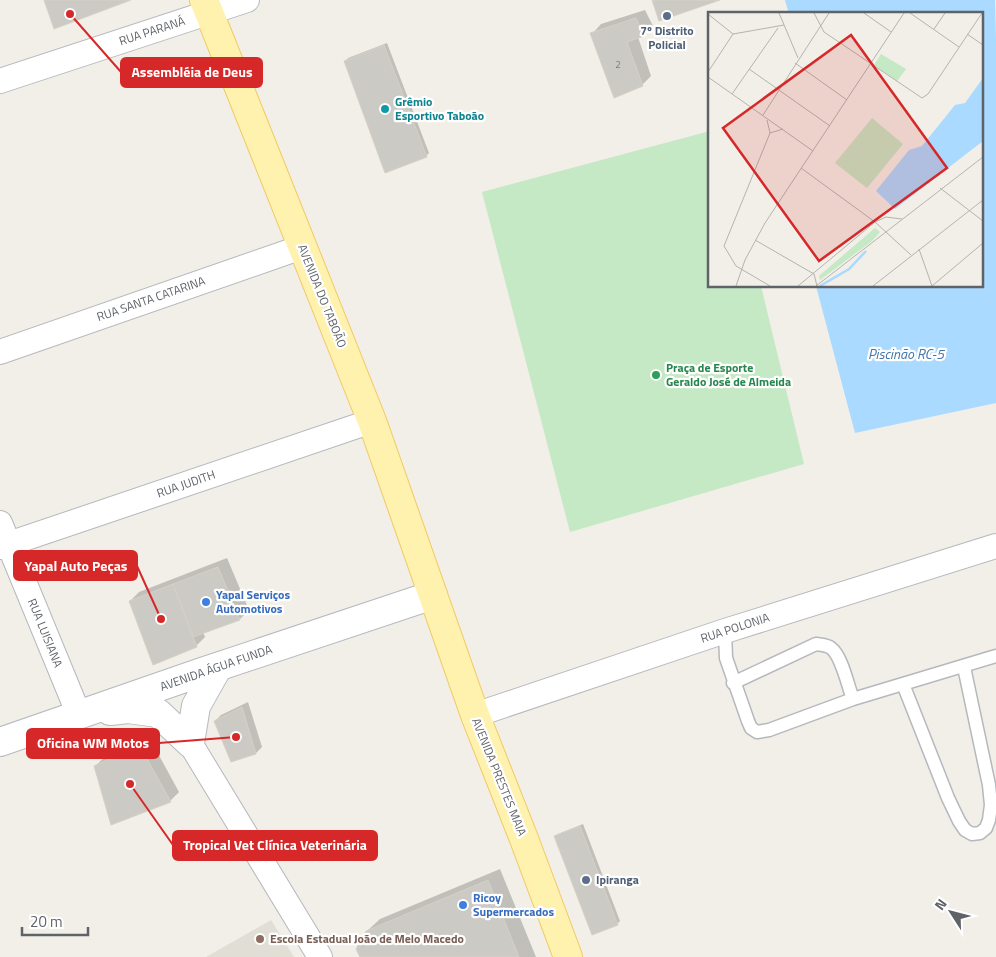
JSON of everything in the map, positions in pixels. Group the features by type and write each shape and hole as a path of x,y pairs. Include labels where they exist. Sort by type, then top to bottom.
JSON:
{"main road":[{"name":"AVENIDA DO TABOÃO","path":"206,7 372,421 433,595"},
{"name":"AVENIDA ÁGUA FUNDA","path":"0,742 433,595"},
{"name":"AVENIDA PRESTES MAIA","path":"433,595 475,715 568,957"},
{"path":"190,742 196,706 218,667"},
{"path":"79,715 128,709 158,713 190,742"}],"street":[{"name":"RUA PARANÁ","path":"0,80 206,7 247,0"},
{"name":"RUA SANTA CATARINA","path":"0,352 302,246"},
{"name":"RUA JUDITH","path":"3,538 372,421"},
{"name":"RUA LUISIANA","path":"3,538 79,715"},
{"name":"RUA POLONIA","path":"475,715 726,631 996,546"},
{"path":"190,742 320,957"}],"lane":[{"path":"726,631 726,658 733,683 751,728 757,732 769,730 853,699 996,656"},
{"path":"733,683 816,644 829,647 837,654 853,699"},
{"path":"903,684 959,821 965,830 972,834 980,833 986,828 992,805 964,667"}],"shaded area":[{"name":"Escola Estadual João de Melo Macedo","path":"271,920 294,957 206,957"}],"green space":[{"name":"Praça de Esporte Geraldo José de Almeida","path":"708,132 708,288 761,288 804,464 570,532 482,192"}],"water":[{"name":"Piscinão RC-5","path":"785,0 995,0 996,403 855,433 817,288 984,288 984,12 788,12"}],"building":[{"path":"44,0 131,0 54,29"},
{"name":"7º Distrito Policial","path":"652,0 720,0 659,21"},
{"path":"636,18 644,36 627,42 643,86 614,98 590,33"},
{"name":"Grêmio Esportivo Taboão","path":"384,45 427,157 385,173 344,61"},
{"name":"Yapal Serviços Automotivos","path":"218,567 240,620 193,637 173,584"},
{"path":"173,584 197,647 153,665 129,601"},
{"path":"242,707 256,754 231,762 214,721"},
{"path":"129,750 146,757 171,802 111,825 94,766"},
{"name":"Ipiranga","path":"580,826 618,925 592,935 554,836"},
{"name":"Ricoy Supermercados","path":"488,880 519,957 360,957 356,949 366,931"}],"place":[{"name":"Assembléia de Deus","path":"70,14"},
{"name":"7º Distrito Policial","path":"667,16"},
{"name":"Grêmio Esportivo Taboão","path":"385,109"},
{"name":"Praça de Esporte Geraldo José de Almeida","path":"656,375"},
{"name":"Yapal Serviços Automotivos","path":"206,602"},
{"name":"Yapal Auto Peças","path":"161,619"},
{"name":"Oficina WM Motos","path":"236,737"},
{"name":"Tropical Vet Clínica Veterinária","path":"130,784"},
{"name":"Ipiranga","path":"586,880"},
{"name":"Ricoy Supermercados","path":"463,905"},
{"name":"Escola Estadual João de Melo Macedo","path":"260,939"}]}
